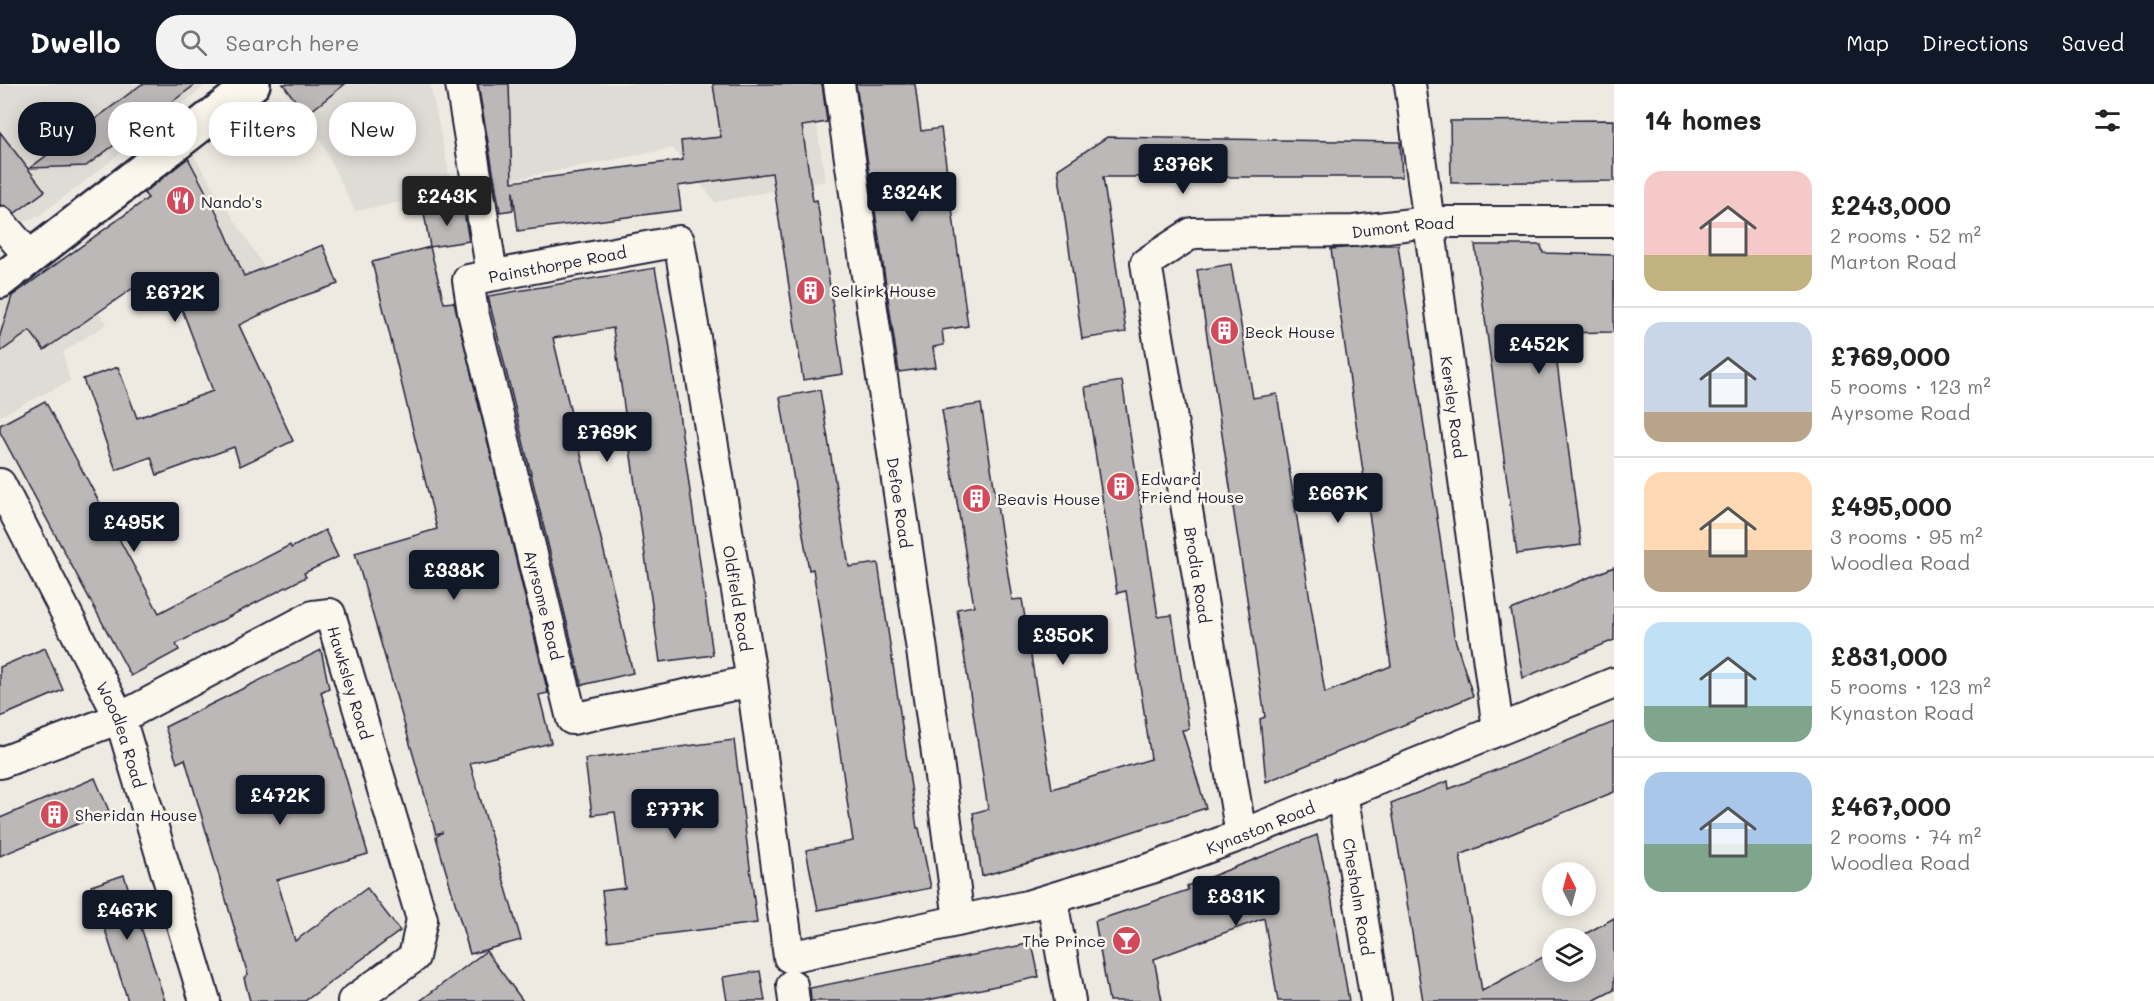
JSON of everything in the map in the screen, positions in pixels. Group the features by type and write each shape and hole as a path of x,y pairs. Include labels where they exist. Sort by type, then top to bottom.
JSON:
{"main road":[{"path":"0,281 253,84"}],"street":[{"path":"461,84 492,274"},
{"name":"Defoe Road","path":"839,84 936,746 958,920"},
{"name":"Kersley Road","path":"1410,84 1498,729"},
{"path":"0,222 30,256"},
{"name":"Dumont Road","path":"1192,233 1354,231 1428,222 1614,222"},
{"name":"Brodia Road","path":"1192,233 1146,264 1241,835"},
{"name":"Painsthorpe Road","path":"473,312 468,280 680,241"},
{"name":"Oldfield Road","path":"680,241 752,681 791,981"},
{"name":"Ayrsome Road","path":"473,312 572,719 752,681"},
{"name":"Woodlea Road","path":"0,484 120,718 206,1001"},
{"name":"Hawksley Road","path":"0,763 120,718 313,616 330,614 422,920 414,957 353,1001"},
{"name":"Kynaston Road","path":"791,981 958,920 1052,900 1155,867 1241,835 1614,683"},
{"name":"Chesholm Road","path":"1342,793 1376,1001"},
{"path":"1052,900 1070,1001"}],"shaded area":[{"path":"0,84 207,84 184,102 108,102 108,156 117,156 38,216 24,222 0,196"},
{"path":"280,84 430,84 453,192 355,211 317,134 317,102 293,102"},
{"path":"472,84 811,84 825,181 715,202 673,148 490,184"},
{"path":"178,156 193,156 265,268 195,291 130,188"},
{"path":"58,254 107,324 63,352 70,381 0,416 0,299"}],"building":[{"path":"142,84 196,84 172,102 118,102"},
{"path":"283,84 345,84 317,106 317,102 296,102"},
{"path":"478,84 509,84 512,182 683,160 681,141 721,137 713,84 822,84 827,122 802,126 813,201 817,200 843,374 803,380 772,173 678,186 681,210 518,231 513,191 513,210 500,212"},
{"path":"856,84 915,84 921,131 941,128 968,326 942,330 944,345 933,347 936,367 899,372"},
{"path":"108,110 108,150 86,166 30,168 46,156 96,156 96,118"},
{"path":"1614,120 1614,181 1451,183 1450,121"},
{"path":"0,132 45,191 15,213 6,206 0,205"},
{"path":"1107,137 1400,142 1402,177 1103,177 1126,332 1082,339 1058,169"},
{"path":"188,158 218,215 244,276 323,245 338,284 289,301 239,325 293,441 240,466 234,447 157,475 151,457 116,470 83,379 118,367 137,418 213,391 169,275 141,294 136,286 44,350 30,331 0,352 0,335 12,296 148,198 144,193"},
{"path":"463,206 469,241 430,247 424,213"},
{"path":"1398,245 1454,636 1473,696 1266,782 1260,719 1265,717 1197,270 1231,264 1253,398 1277,394 1325,693 1391,666 1331,249"},
{"path":"1475,245 1541,245 1543,253 1614,255 1614,332 1553,333 1581,545 1517,554"},
{"path":"430,247 444,303 454,302 548,693 539,695 551,743 470,763 521,940 470,954 436,837 443,832 436,834 355,553 437,529 372,262"},
{"path":"655,268 669,342 713,655 660,662 613,328 553,338 633,673 582,685 488,296"},
{"path":"1122,381 1158,617 1172,615 1189,729 1182,730 1206,808 1085,847 982,876 973,813 988,809 957,609 974,606 942,410 981,404 1012,600 1022,599 1052,789 1151,759 1126,591 1117,593 1085,387"},
{"path":"820,390 849,567 878,563 917,828 919,828 931,888 818,910 806,850 853,841 813,569 809,570 780,397"},
{"path":"45,401 159,613 290,545 291,548 325,530 338,557 304,573 306,577 176,644 179,650 131,676 0,432 0,425"},
{"path":"1614,567 1614,640 1523,678 1511,610"},
{"path":"45,648 63,690 0,717 0,667"},
{"path":"321,650 329,688 321,692 368,854 277,880 295,941 367,888 400,931 305,1001 250,1001 244,978 248,975 185,759 177,763 165,727"},
{"path":"1614,722 1614,792 1460,855 1482,991 1542,958 1542,982 1596,982 1596,928 1614,918 1614,990 1593,1001 1423,1001 1391,803 1448,781 1449,789"},
{"path":"734,740 757,923 608,941 602,891 625,888 615,812 592,815 585,759"},
{"name":"Sheridan House","path":"95,778 109,811 0,856 0,818"},
{"path":"1317,835 1331,896 1349,1001 1278,1001 1264,918 1154,959 1162,1001 1109,1001 1095,921 1188,890 1187,886"},
{"path":"124,875 165,1001 128,1001 91,886"},
{"path":"1032,943 1039,977 923,1001 811,1001 810,988"},
{"path":"486,951 523,1001 420,1001"},
{"path":"760,971 765,1001 727,1001 723,977"}],"place":[{"name":"Nando's","path":"180,201"},
{"name":"Selkirk House","path":"810,290"},
{"name":"Beck House","path":"1224,331"},
{"name":"Edward Friend House","path":"1120,487"},
{"name":"Beavis House","path":"976,498"},
{"name":"Sheridan House","path":"54,814"},
{"name":"The Prince","path":"1127,940"}]}
